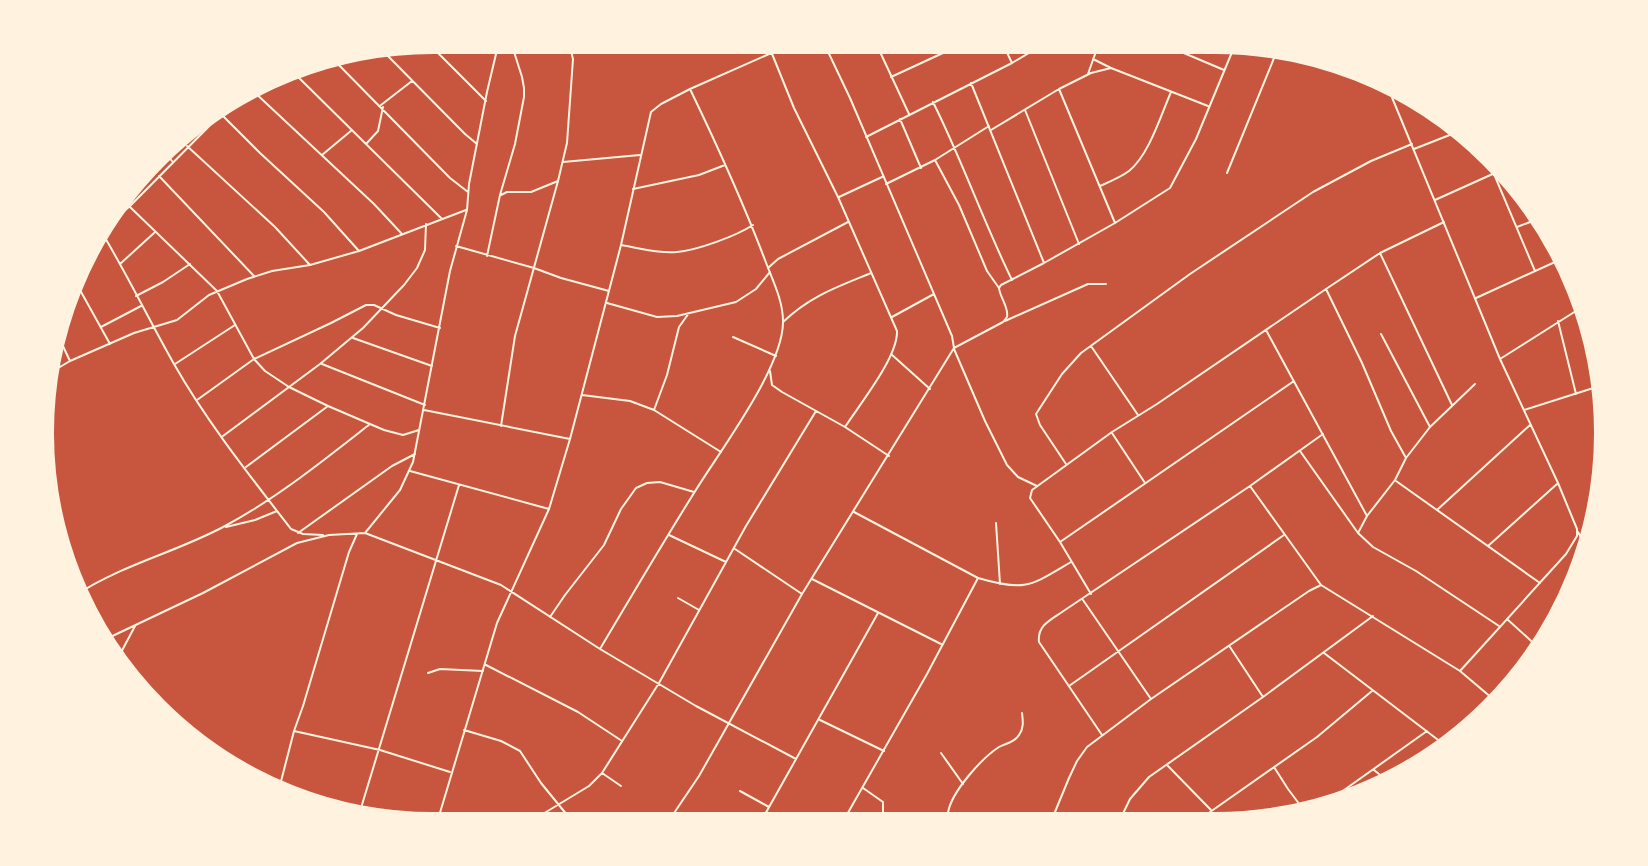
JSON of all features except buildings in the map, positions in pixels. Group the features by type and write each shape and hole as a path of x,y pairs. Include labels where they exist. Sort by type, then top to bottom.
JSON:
{"street":[{"path":"435,50 486,101"},
{"path":"492,50 496,54"},
{"path":"104,236 196,401 291,529 298,533 329,535 365,532 393,500 410,471 415,454 456,246 467,210 477,144 498,50"},
{"path":"487,256 500,195 515,144 524,88 513,50"},
{"path":"501,426 515,336 563,162 570,114 572,51 575,50"},
{"path":"770,50 794,108 838,197 897,331 897,339 891,354 845,427"},
{"path":"439,816 497,623 549,509 607,303 651,112 661,104 690,89 778,50"},
{"path":"827,50 952,336 954,349 985,421 1007,465 1018,477 1037,486"},
{"path":"879,50 909,114"},
{"path":"891,77 949,50"},
{"path":"1006,50 1012,63"},
{"path":"866,137 1035,50"},
{"path":"1088,74 1096,50"},
{"path":"1177,50 1224,70"},
{"path":"999,288 1115,224 1170,189 1196,139 1233,50"},
{"path":"385,53 477,144"},
{"path":"1227,173 1275,55"},
{"path":"1093,59 1208,106"},
{"path":"337,62 382,106 450,178 468,192"},
{"path":"886,184 921,168 1088,74 1111,68"},
{"path":"296,75 442,219"},
{"path":"366,144 378,131 382,106 412,81"},
{"path":"971,83 1044,263"},
{"path":"600,649 694,492 721,452 776,357 783,322 782,307 753,225 690,89"},
{"path":"1059,89 1115,224"},
{"path":"1100,186 1135,166 1157,125 1171,91"},
{"path":"1390,92 1500,359 1583,540"},
{"path":"255,93 374,204 402,234"},
{"path":"933,102 955,147 1012,280"},
{"path":"1025,110 1079,244"},
{"path":"116,217 221,114 324,212 359,251"},
{"path":"900,119 921,168"},
{"path":"322,155 352,130"},
{"path":"1413,149 1454,133"},
{"path":"1066,464 1040,425 1036,414 1062,374 1081,353 1190,274 1313,192 1371,161 1412,144"},
{"path":"187,146 275,226 310,265"},
{"path":"563,162 640,155"},
{"path":"168,156 172,161"},
{"path":"935,160 965,218 987,271 999,288 1008,313 1003,322"},
{"path":"633,189 699,175 725,165"},
{"path":"1435,200 1494,174 1535,271"},
{"path":"158,176 254,276"},
{"path":"838,197 882,177"},
{"path":"500,195 507,192 531,192 558,181"},
{"path":"130,206 216,291 254,359 265,371 289,387 370,424 399,435 419,430"},
{"path":"55,370 70,361 153,326 179,319 216,291 254,276 310,265 359,251 467,210"},
{"path":"1517,227 1534,220"},
{"path":"768,268 778,259 848,222"},
{"path":"1091,594 1030,498 1030,494 1037,486 1112,432 1326,289 1380,254 1444,222"},
{"path":"222,436 353,338 404,285 425,250 426,224"},
{"path":"621,245 678,252 718,241 753,225"},
{"path":"120,264 154,232"},
{"path":"456,246 609,291"},
{"path":"1380,254 1452,405"},
{"path":"1475,298 1558,261"},
{"path":"136,296 190,264"},
{"path":"607,303 657,317 689,314 730,305 745,298 756,290 770,272"},
{"path":"783,322 817,295 871,273"},
{"path":"673,816 802,594 954,349 1003,322 1088,284 1106,284"},
{"path":"79,287 110,344"},
{"path":"1326,289 1362,363 1391,431 1407,459"},
{"path":"892,317 934,294"},
{"path":"196,401 254,359 366,305 374,305 440,328"},
{"path":"101,327 142,306"},
{"path":"1500,359 1578,309"},
{"path":"654,410 667,375 679,327 689,314"},
{"path":"1558,321 1576,394"},
{"path":"174,364 235,325"},
{"path":"1266,330 1367,516"},
{"path":"1382,334 1430,428"},
{"path":"733,337 776,357"},
{"path":"353,338 433,366"},
{"path":"61,342 70,361"},
{"path":"1091,346 1138,415"},
{"path":"891,354 930,389"},
{"path":"320,364 425,405"},
{"path":"769,369 772,384 776,388 845,427 889,456"},
{"path":"1060,542 1294,381"},
{"path":"1358,533 1367,516 1395,480 1430,428 1475,384"},
{"path":"1524,410 1596,387"},
{"path":"581,394 630,401 654,410 721,452"},
{"path":"245,467 328,406"},
{"path":"424,410 570,439"},
{"path":"539,816 590,786 602,773 659,683 734,548 816,411"},
{"path":"84,591 100,581 224,527 318,466 370,424"},
{"path":"1437,510 1531,424"},
{"path":"1112,432 1145,483"},
{"path":"1102,735 1040,642 1038,635 1046,623 1250,486 1323,434"},
{"path":"1300,451 1358,533 1373,547 1416,571 1499,626"},
{"path":"298,533 392,466 415,454"},
{"path":"410,471 549,509"},
{"path":"1395,480 1540,584"},
{"path":"550,618 601,550 621,509 636,488 647,483 660,482 694,492"},
{"path":"1488,546 1558,483"},
{"path":"361,809 459,485"},
{"path":"1250,486 1321,585 1374,615 1460,671 1492,698"},
{"path":"224,527 244,523 277,511"},
{"path":"853,512 978,578 1000,584 1014,586 1033,584 1071,562"},
{"path":"996,524 1000,584"},
{"path":"1460,671 1540,584 1573,544 1577,536 1577,529"},
{"path":"365,532 501,585 600,649 728,724 796,759"},
{"path":"280,785 294,731 349,552 357,534"},
{"path":"109,638 203,593 297,543 329,535"},
{"path":"669,535 726,562"},
{"path":"1069,686 1284,535"},
{"path":"734,548 802,594"},
{"path":"846,816 964,608 978,578"},
{"path":"812,579 942,644"},
{"path":"1053,816 1077,761 1087,747 1151,699 1321,585"},
{"path":"678,598 699,610"},
{"path":"1082,599 1151,699"},
{"path":"764,816 878,613"},
{"path":"1122,816 1138,788 1149,777 1374,615"},
{"path":"1507,619 1535,644"},
{"path":"120,654 136,625"},
{"path":"1229,646 1263,697"},
{"path":"1324,653 1441,742"},
{"path":"486,665 578,712 622,741"},
{"path":"428,673 440,669 483,671"},
{"path":"1203,816 1317,737 1372,691"},
{"path":"950,816 948,813 953,798 963,784 998,748 1016,739 1023,729 1022,713"},
{"path":"819,720 884,751"},
{"path":"464,730 501,741 517,749 568,816"},
{"path":"294,731 380,750 452,773"},
{"path":"1336,797 1426,731"},
{"path":"941,753 963,784"},
{"path":"1167,765 1210,810"},
{"path":"1275,767 1301,806"},
{"path":"1374,770 1383,778"},
{"path":"602,773 621,786"},
{"path":"863,788 883,802 882,816"},
{"path":"740,791 769,807"},
{"path":"675,813 679,815"}]}
